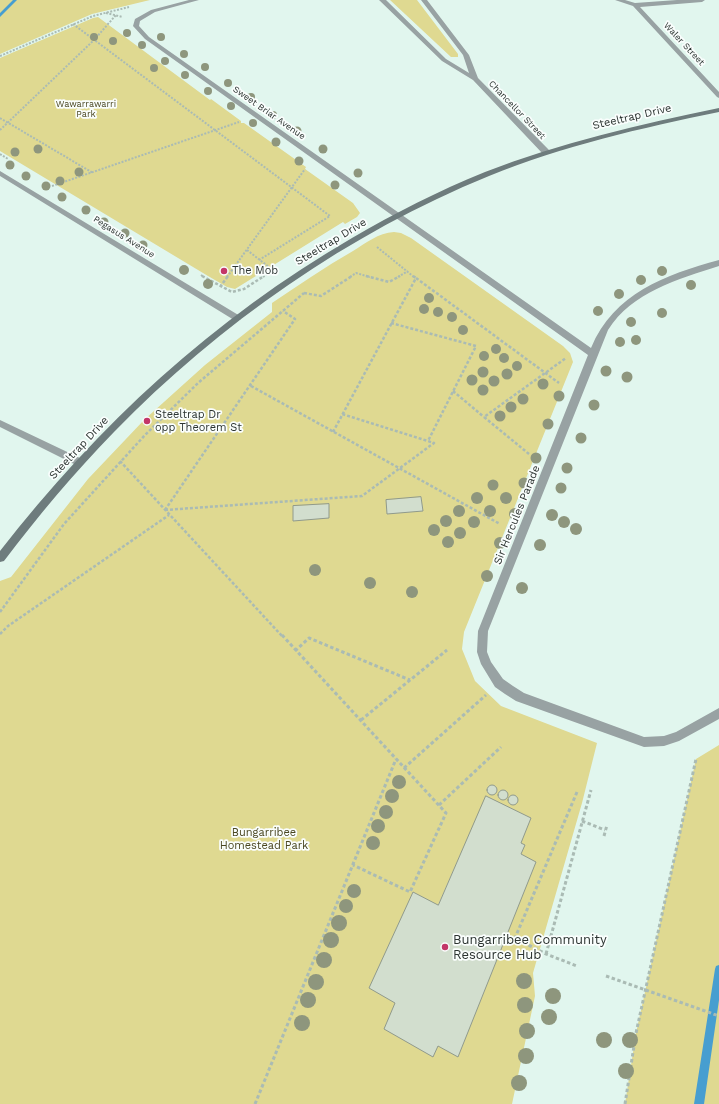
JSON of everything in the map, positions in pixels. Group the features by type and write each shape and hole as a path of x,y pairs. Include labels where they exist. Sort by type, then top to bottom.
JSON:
{"street":[{"name":"Sweet Briar Avenue","path":"196,0 153,11 137,20 136,26 147,38 398,216"},
{"name":"Chancellor Street","path":"382,0 444,60 475,79 546,152"},
{"name":"Chancellor Street","path":"424,0 466,55 475,79"},
{"path":"618,0 637,3 702,0"},
{"name":"Waler Street","path":"637,3 719,96"},
{"name":"Steeltrap Drive","path":"0,558 79,462 157,384 237,318 328,254 455,187 546,152 657,122 719,110"},
{"name":"Pegasus Avenue","path":"0,173 237,318"},
{"path":"398,216 593,354"},
{"name":"Sir Hercules Parade","path":"719,263 682,274 654,286 631,300 606,326 593,354 483,631 482,652 486,664 499,683 520,696 644,742 664,741 679,736 719,713"},
{"path":"0,423 79,462"}],"path":[{"path":"0,56 93,16 133,6"},
{"path":"0,130 94,40 116,15"},
{"path":"73,24 330,216 259,260"},
{"path":"0,118 93,173"},
{"path":"52,186 242,121"},
{"path":"0,154 13,162"},
{"path":"220,287 306,167"},
{"path":"46,182 58,190"},
{"path":"377,247 416,278 559,383"},
{"path":"200,275 220,287 232,292 238,292 273,270 247,250"},
{"path":"0,612 64,524 120,462 198,383 304,293 321,296 356,273 389,282 408,271"},
{"path":"333,432 416,278"},
{"path":"165,510 251,386 295,319 283,311"},
{"path":"392,323 476,346 428,441"},
{"path":"484,417 566,358"},
{"path":"251,386 399,470 500,524"},
{"path":"453,391 529,454"},
{"path":"165,510 362,496 434,443 342,414"},
{"path":"120,462 446,813 410,892 352,865"},
{"path":"0,633 169,515"},
{"path":"294,651 309,638 410,680"},
{"path":"361,720 447,650"},
{"path":"404,768 499,683"},
{"path":"439,805 501,747"},
{"path":"255,1104 396,759"},
{"path":"625,1104 636,1033 696,759"},
{"path":"546,954 590,790"},
{"path":"577,966 546,954 515,938 578,792"},
{"path":"582,821 605,830"},
{"path":"604,836 607,825"},
{"path":"606,976 719,1016"}],"green space":[{"path":"0,0 150,0 92,14 0,54"},
{"path":"390,0 417,0 458,54 458,57 451,57"},
{"name":"Wawarrawarri Park","path":"98,17 210,100 211,99 241,121 241,123 244,123 306,167 305,169 353,203 360,213 357,217 345,224 343,222 235,289 227,287 208,276 0,151 0,58"},
{"name":"Bungarribee Homestead Park","path":"394,232 401,233 411,238 563,346 570,353 573,362 464,632 462,649 475,681 501,706 597,743 582,803 533,973 535,996 512,1104 0,1104 0,581 11,577 88,479 144,420 205,365 272,312 272,303 372,239 383,234"},
{"path":"719,745 719,1104 625,1104 636,1033 696,759"}],"building":[{"path":"421,497 423,511 387,514 386,500"},
{"path":"329,504 329,518 293,521 293,506"},
{"path":"490,785 494,785 497,790 494,795 490,795 487,792 487,788"},
{"path":"501,790 505,790 507,791 507,799 501,800 498,797 498,793"},
{"path":"511,795 515,795 517,796 517,804 511,805 508,802 508,798"},
{"name":"Bungarribee Community Resource Hub","path":"486,796 531,818 521,843 525,845 521,854 536,862 458,1057 438,1046 433,1057 384,1029 395,1003 369,988 413,892 438,905"}],"waterway":[{"path":"0,16 15,0"},
{"path":"699,1104 719,969"}],"place":[{"name":"The Mob","path":"224,271"},
{"name":"Steeltrap Dr opp Theorem St","path":"147,421"},
{"name":"Bungarribee Community Resource Hub","path":"445,947"}]}
